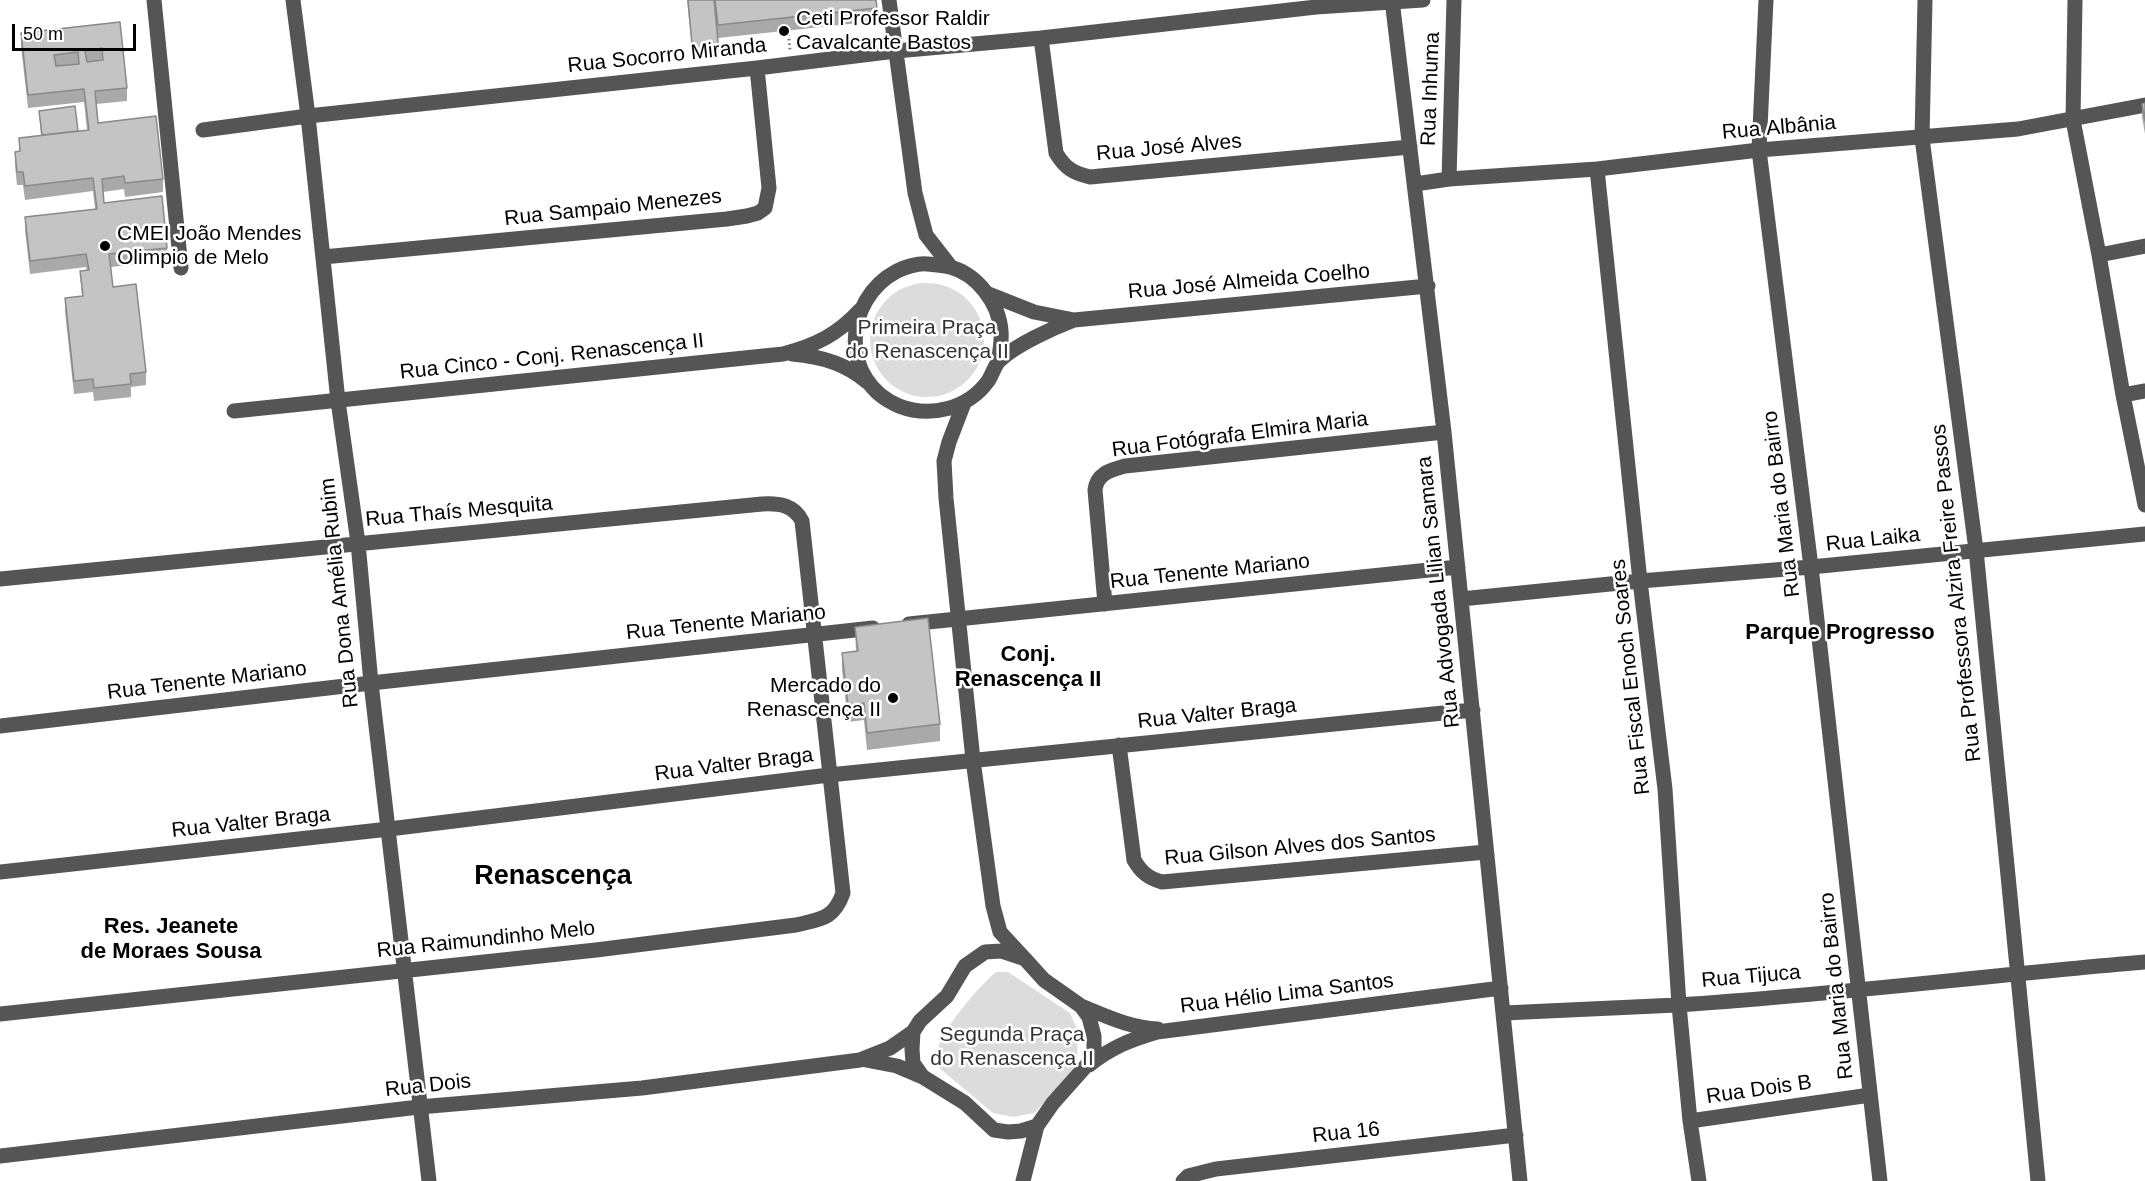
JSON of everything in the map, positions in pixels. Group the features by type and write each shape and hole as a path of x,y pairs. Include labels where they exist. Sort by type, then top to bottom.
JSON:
{"street":[{"path":"154,0 181,268"},
{"name":"Rua Dona Amélia Rubim","path":"293,0 324,257 338,401 358,543 371,683 429,1181"},
{"path":"889,0 915,193 926,235 951,267"},
{"name":"Rua Socorro Miranda","path":"203,130 308,116 896,51 1041,38 1316,7 1392,0 1423,0"},
{"name":"Rua Advogada Lilian Samara","path":"1392,0 1444,432 1521,1181"},
{"name":"Rua Inhuma","path":"1449,179 1454,0"},
{"name":"Rua Maria do Bairro","path":"1766,0 1759,150 1811,567 1880,1181"},
{"name":"Rua Professora Alzira Freire Passos","path":"1924,0 1922,138 1976,550 2038,1181"},
{"path":"2075,0 2073,120 2145,505"},
{"name":"Rua José Alves","path":"1041,38 1056,153 1066,167 1077,174 1090,177 1410,147"},
{"name":"Rua Sampaio Menezes","path":"324,257 727,219 758,213 765,208 769,188 757,68"},
{"name":"Rua Albânia","path":"1415,184 1449,179 1597,169 1759,150 2018,129 2145,105"},
{"name":"Rua Fiscal Enoch Soares","path":"1597,169 1640,581 1665,789 1678,1005 1690,1121 1699,1181"},
{"path":"2099,255 2145,246"},
{"path":"880,394 865,377 856,355 855,332 860,309 871,292 885,277 903,268 923,263 951,267 973,279 986,292 998,313 1002,346 998,362 988,381 964,403 944,461 973,760 995,914 1000,932 1044,980 1081,1006 1134,1026 1157,1029 1185,1027"},
{"name":"Rua José Almeida Coelho","path":"1074,320 1428,286"},
{"path":"986,292 1034,312 1074,320"},
{"name":"Rua Cinco - Conj. Renascença II","path":"234,411 783,354 806,348 823,340 848,322 860,309"},
{"path":"998,362 1022,345 1074,320"},
{"path":"783,354 808,356 842,366 859,375 880,394 897,405 915,411 935,411 964,403"},
{"path":"2123,395 2145,391"},
{"name":"Rua Fotógrafa Elmira Maria","path":"1105,604 1095,490 1106,471 1125,466 1444,432"},
{"name":"Rua Thaís Mesquita","path":"0,579 750,505 780,504 794,510 802,521 830,775"},
{"name":"Rua Laika","path":"1461,599 2145,534"},
{"name":"Rua Tenente Mariano","path":"0,726 814,634 1458,567"},
{"name":"Rua Valter Braga","path":"0,872 389,829 830,775 1473,710"},
{"name":"Rua Gilson Alves dos Santos","path":"1119,745 1134,860 1139,869 1154,880 1162,882 1486,852"},
{"name":"Rua Raimundinho Melo","path":"0,1014 596,950 796,925 824,918 838,906 843,893 830,775"},
{"path":"860,1060 890,1048 913,1032 920,1021 948,996 965,966 985,952 1001,951 1025,959"},
{"name":"Rua Tijuca","path":"1504,1013 1678,1005 2145,962"},
{"name":"Rua Hélio Lima Santos","path":"1086,1067 1103,1054 1127,1041 1157,1032 1501,988"},
{"path":"1023,1181 1037,1126 1053,1103 1094,1057 1094,1036 1089,1017 1081,1006"},
{"path":"913,1032 913,1063 923,1077"},
{"path":"860,1060 897,1066 923,1077 965,1102 994,1130 1021,1131 1037,1126"},
{"name":"Rua Dois","path":"0,1156 419,1107 642,1088 860,1060"},
{"name":"Rua Dois B","path":"1690,1121 1870,1095"},
{"name":"Rua 16","path":"1183,1181 1188,1176 1216,1169 1516,1135"}],"green space":[{"name":"Primeira Praça do Renascença II","path":"927,283 949,287 968,299 980,318 984,340 980,362 968,381 949,393 927,397 905,393 886,381 874,362 870,340 874,318 886,299 905,287"},
{"name":"Segunda Praça do Renascença II","path":"996,972 1008,972 1070,1013 1078,1032 1077,1058 1073,1069 1064,1083 1034,1113 1013,1117 993,1113 938,1067 937,1052 945,1032 971,997"}],"building":[{"path":"688,0 714,0 719,52 693,55"},
{"path":"715,0 876,0 877,8 718,25"},
{"path":"120,22 127,88 95,91 98,123 156,116 163,179 125,183 124,176 102,179 104,203 162,196 167,248 109,254 113,287 136,284 146,372 130,374 131,384 94,388 93,379 74,381 65,298 83,296 80,271 89,270 86,254 30,261 25,217 97,209 93,178 25,186 23,172 17,172 15,152 20,151 19,138 89,130 84,89 28,95 21,33","holes":["102,48 103,60 87,62 85,51","78,52 79,64 56,66 54,55"]},
{"path":"2145,103 2145,121 2142,104"},
{"path":"75,106 78,131 42,135 39,111"},
{"path":"928,618 940,724 867,733 864,703 848,705 842,653 858,651 855,627"}],"place":[{"name":"Ceti Professor Raldir Cavalcante Bastos","path":"784,31"},
{"name":"CMEI João Mendes Olimpio de Melo","path":"105,246"},
{"name":"Mercado do Renascença II","path":"893,698"}],"district":[{"name":"Parque Progresso","path":"1840,633"},
{"name":"Conj. Renascença II","path":"1028,668"},
{"name":"Renascença","path":"553,877"},
{"name":"Res. Jeanete de Moraes Sousa","path":"171,940"}]}
